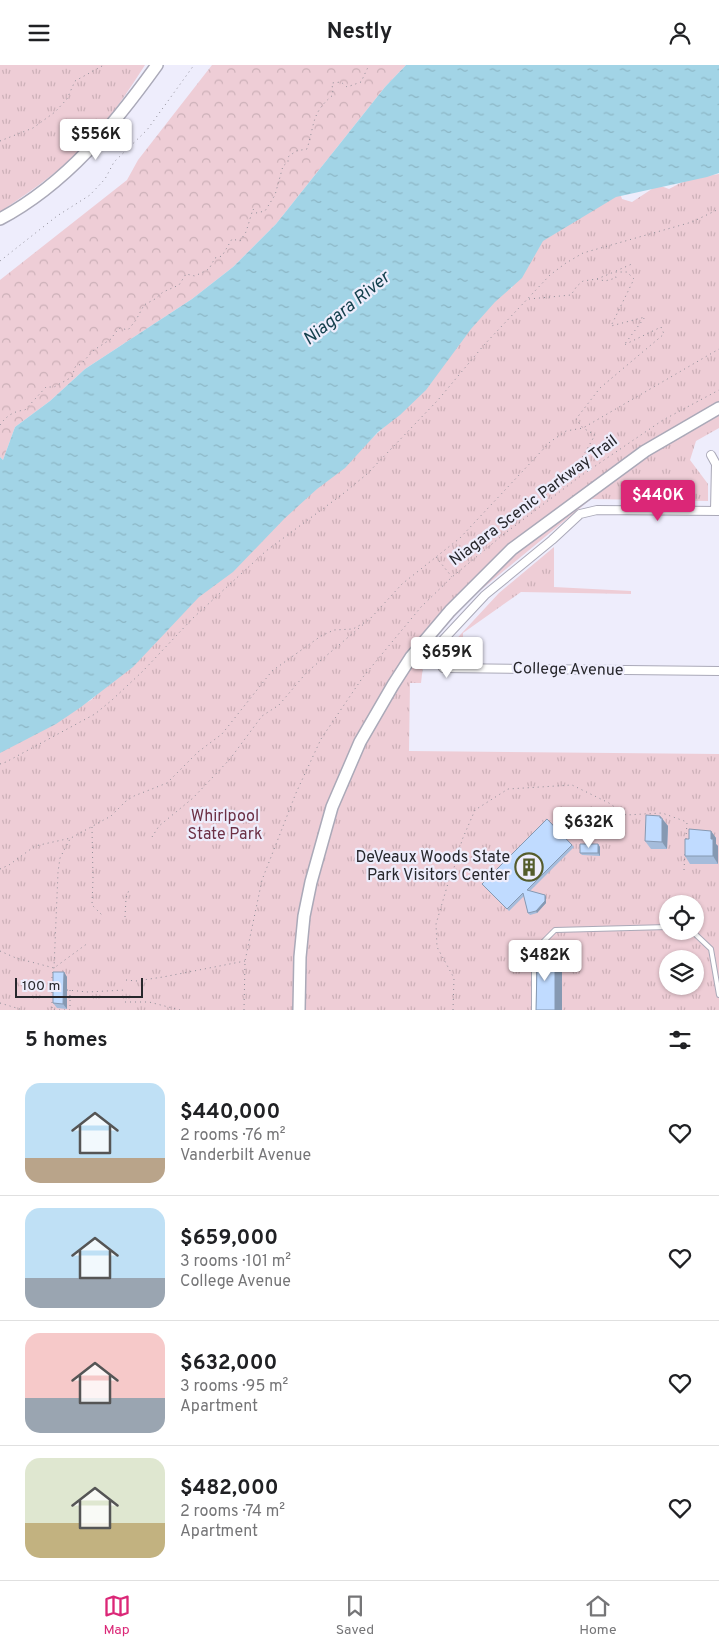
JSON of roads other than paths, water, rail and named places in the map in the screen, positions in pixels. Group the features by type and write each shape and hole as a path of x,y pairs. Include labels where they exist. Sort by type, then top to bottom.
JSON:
{"main road":[{"path":"0,219 45,190 76,164 111,124 157,65"},
{"path":"299,1010 300,957 304,916 313,873 332,807 360,742 411,657 450,611 512,549 645,451 719,408"}],"street":[{"path":"711,455 716,464 717,511"},
{"name":"College Avenue","path":"717,511 597,510 580,514 552,540 485,595 442,641 437,649 438,662 443,668 719,671"}],"lane":[{"path":"534,1010 534,958 542,943 555,930 659,927"},
{"path":"702,940 711,949 719,995"}],"water":[{"name":"Niagara River","path":"406,65 719,65 719,173 616,197 543,241 522,278 495,302 471,329 426,390 400,415 378,432 345,468 317,489 285,518 233,572 199,597 133,667 56,724 0,753 0,457 3,460 15,427 50,401 85,369 192,299 233,267 276,224 385,87"}],"place":[{"name":"DeVeaux Woods State Park Visitors Center","path":"529,867"}],"park label":[{"name":"Whirlpool State Park","path":"225,826"}]}
